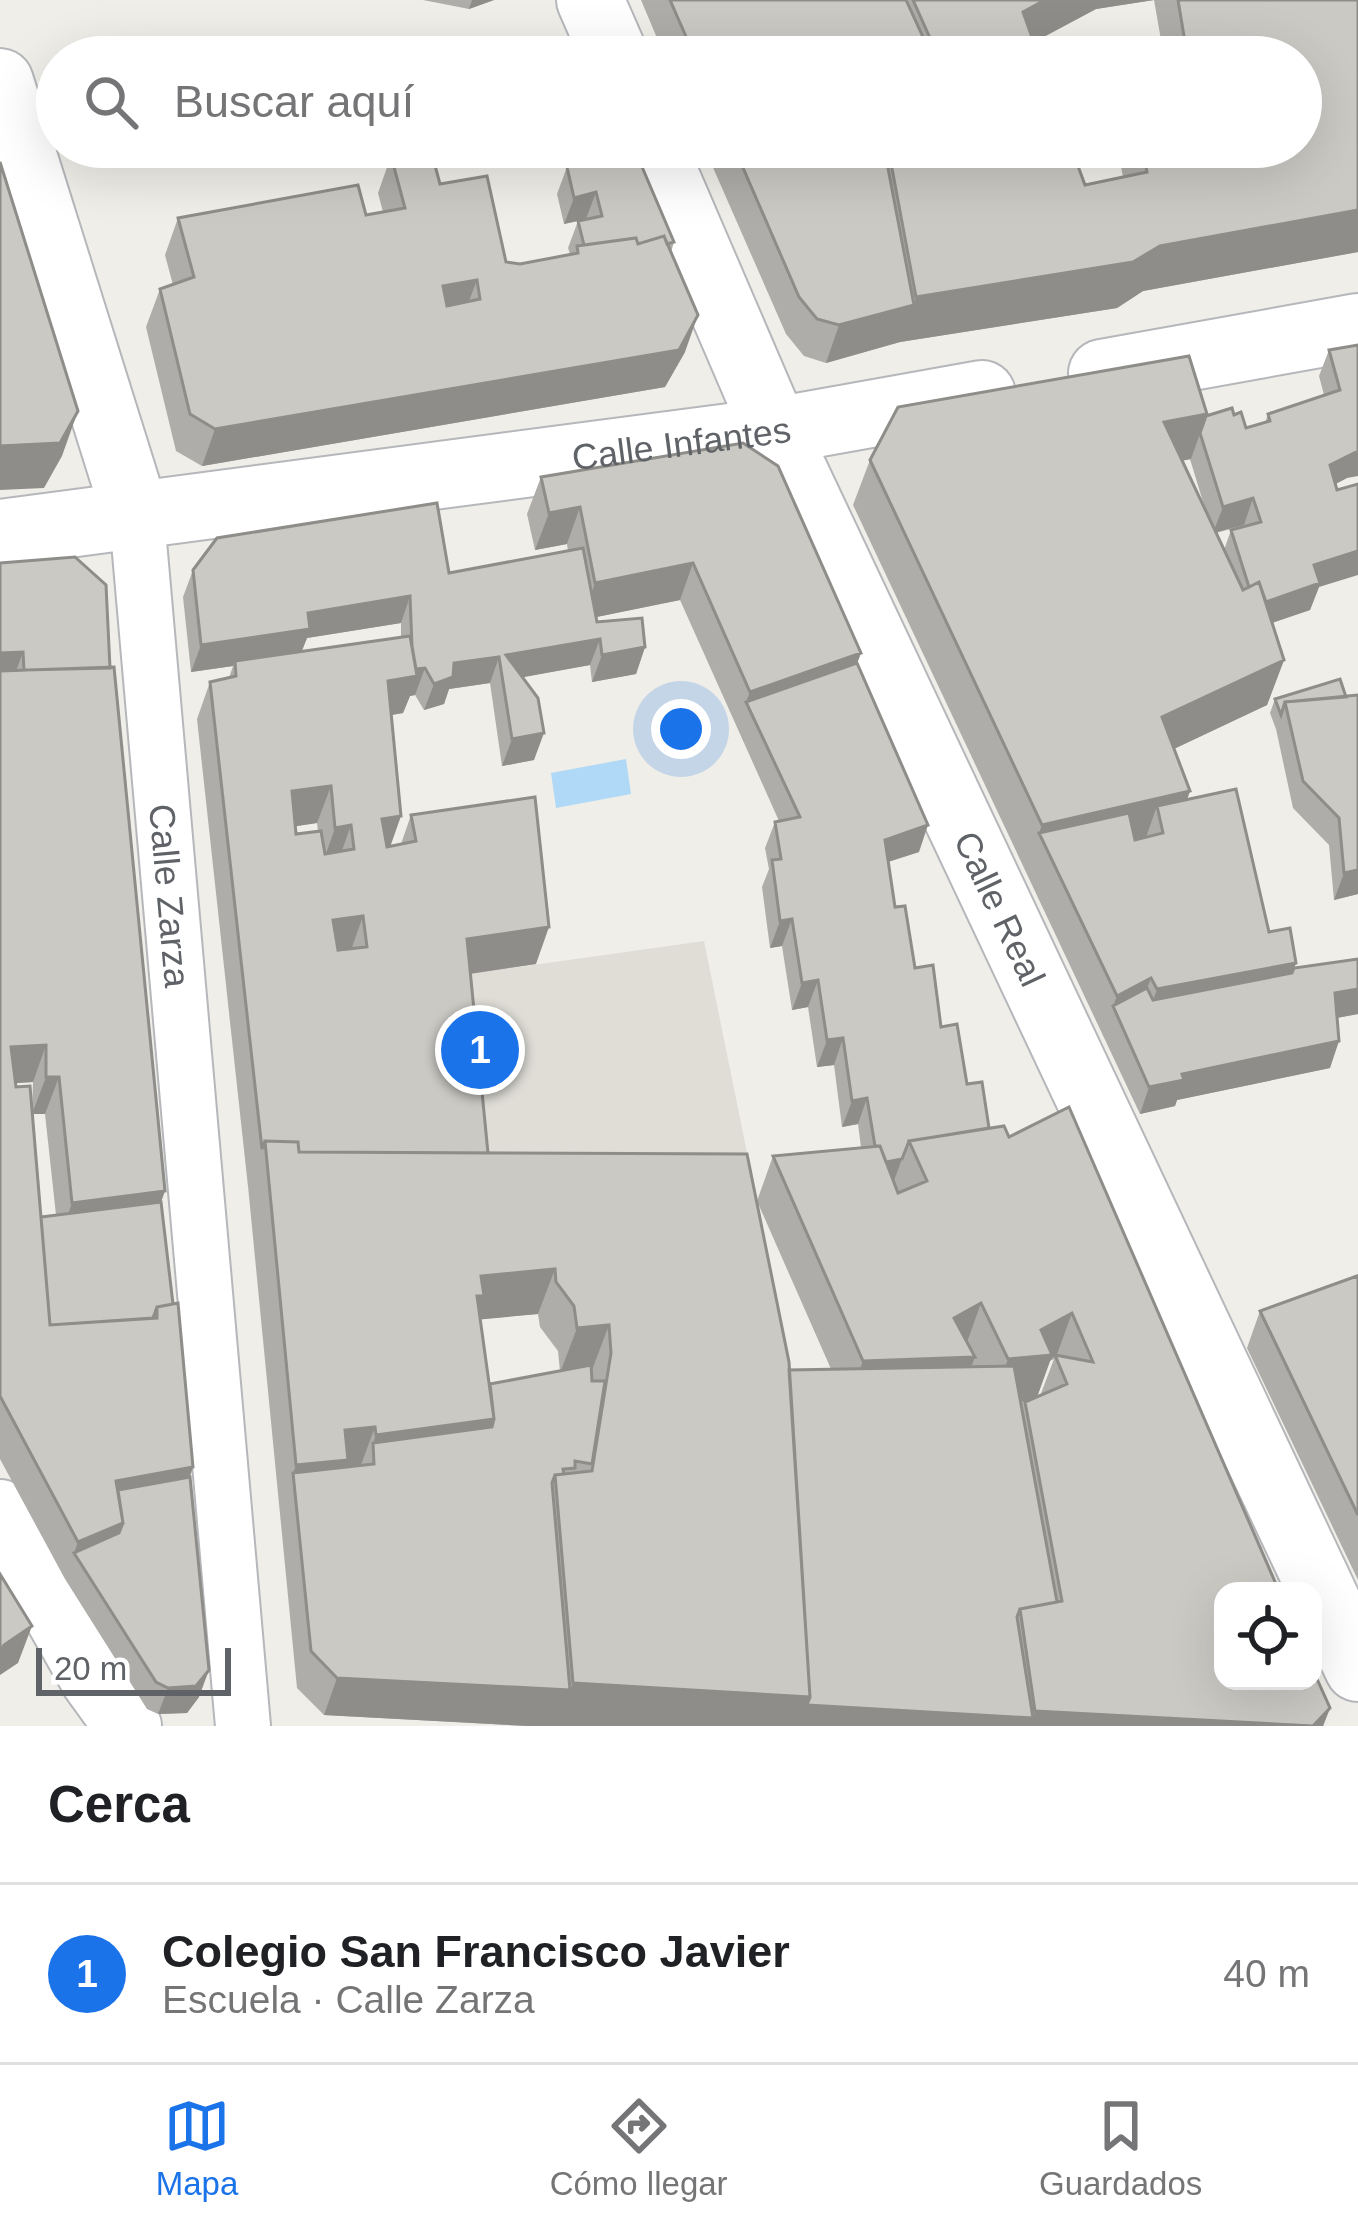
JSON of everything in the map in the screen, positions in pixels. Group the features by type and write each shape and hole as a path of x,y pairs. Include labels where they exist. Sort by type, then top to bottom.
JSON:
{"street":[{"path":"590,0 605,36"},
{"name":"Calle Zarza","path":"0,82 137,519 243,1726"},
{"name":"Calle Real","path":"662,168 775,431 1358,1668"},
{"name":"Calle Infantes","path":"0,533 137,519 775,431 1358,327"},
{"path":"0,1513 94,1678 128,1726"}],"shaded area":[{"path":"704,941 756,1197 248,1186 226,986 454,976"}],"water":[{"path":"626,759 631,794 556,808 551,773"}],"building":[{"path":"670,0 906,0 922,36 686,36"},
{"path":"913,0 1045,0 1023,12 1032,36 929,36"},
{"path":"1178,0 1358,0 1358,210 1160,246 1133,262 916,297 892,168 1079,168 1085,185 1147,172 1146,168 1322,168 1322,36 1184,36"},
{"path":"0,162 78,411 60,443 0,446"},
{"path":"394,168 436,168 440,184 487,176 506,262 520,264 578,253 577,246 636,238 638,244 664,236 698,315 679,350 215,429 190,414 160,289 194,277 178,218 358,185 366,215 405,208","holes":["477,280 480,299 447,306 443,286"]},
{"path":"567,168 643,168 674,242 667,244 664,236 638,244 636,238 584,245 578,221 602,216 596,192 574,198"},
{"path":"743,168 888,168 914,305 839,325 817,319 799,297"},
{"path":"1358,345 1358,451 1330,465 1337,490 1358,484 1358,551 1314,565 1320,583 1266,602 1259,582 1249,587 1231,530 1261,522 1253,498 1223,507 1200,433 1206,416 1232,408 1234,415 1241,412 1246,428 1270,421 1268,414 1340,390 1329,350"},
{"path":"1189,356 1207,414 1164,422 1243,590 1259,582 1284,660 1162,717 1190,791 1042,825 870,460 898,407"},
{"path":"743,443 778,466 861,653 750,692 693,563 595,583 580,507 549,513 541,477"},
{"path":"437,503 449,573 583,548 597,622 642,618 645,647 602,655 600,639 506,655 538,698 544,733 512,739 499,657 454,663 453,677 434,684 425,668 416,669 410,596 308,613 310,629 201,645 193,570 217,538"},
{"path":"75,557 106,585 110,668 24,670 23,652 0,653 0,563"},
{"path":"410,636 417,676 388,681 401,816 382,819 387,847 416,841 411,815 535,797 549,927 467,939 488,1153 299,1152 298,1142 265,1141 262,1149 210,682 236,676 235,661","holes":["331,786 335,828 351,825 354,849 325,854 321,831 296,834 292,791","363,916 367,947 338,950 333,920"]},
{"path":"857,663 928,825 885,840 895,907 905,906 915,968 933,965 941,1027 957,1024 967,1084 982,1082 989,1128 909,1141 902,1159 886,1162 880,1146 875,1146 867,1098 852,1101 843,1038 827,1040 818,980 802,983 792,919 780,921 772,860 781,859 775,822 800,817 746,702"},
{"path":"114,667 165,1191 72,1203 59,1077 46,1077 46,1045 11,1047 16,1087 30,1086 50,1325 157,1318 157,1307 178,1303 193,1467 116,1481 123,1523 78,1542 0,1396 0,671"},
{"path":"1340,679 1346,697 1285,702 1281,715 1275,699"},
{"path":"1358,695 1358,870 1344,873 1339,818 1303,781 1285,702"},
{"path":"1236,789 1269,932 1290,928 1296,963 1157,989 1151,978 1117,996 1039,833 1129,813 1135,840 1163,833 1157,806"},
{"path":"1358,959 1358,989 1335,993 1339,1041 1182,1074 1184,1080 1149,1087 1113,1006 1147,988 1153,1000 1292,973 1294,968"},
{"path":"1069,1107 1275,1582 1214,1582 1214,1690 1322,1690 1330,1708 1313,1726 1035,1711 1020,1609 1062,1601 1025,1402 1067,1384 1055,1355 1093,1362 1072,1313 1041,1330 1052,1355 1008,1359 981,1303 954,1318 975,1357 863,1361 773,1156 880,1146 898,1193 927,1181 909,1141 1004,1126 1009,1137"},
{"path":"265,1141 298,1142 299,1152 747,1154 789,1362 810,1697 573,1683 555,1475 592,1471 611,1353 609,1325 577,1328 574,1306 556,1282 555,1269 481,1276 484,1296 477,1296 494,1419 376,1435 375,1427 345,1430 348,1460 296,1465"},
{"path":"161,1202 173,1304 157,1307 153,1318 50,1325 41,1217"},
{"path":"1358,1279 1358,1515 1260,1311"},
{"path":"591,1365 592,1381 605,1381 592,1464 575,1461 575,1468 563,1469 564,1474 555,1475 552,1483 570,1690 337,1678 311,1651 293,1473 374,1464 373,1443 492,1427 490,1384"},
{"path":"1014,1366 1057,1602 1020,1609 1017,1617 1033,1718 807,1705 789,1370"},
{"path":"190,1477 209,1670 196,1686 168,1688 156,1682 74,1553 119,1533 123,1523 118,1490"},
{"path":"0,1574 32,1626 0,1652"}],"place":[{"name":"Colegio San Francisco Javier","path":"480,1050"}]}
